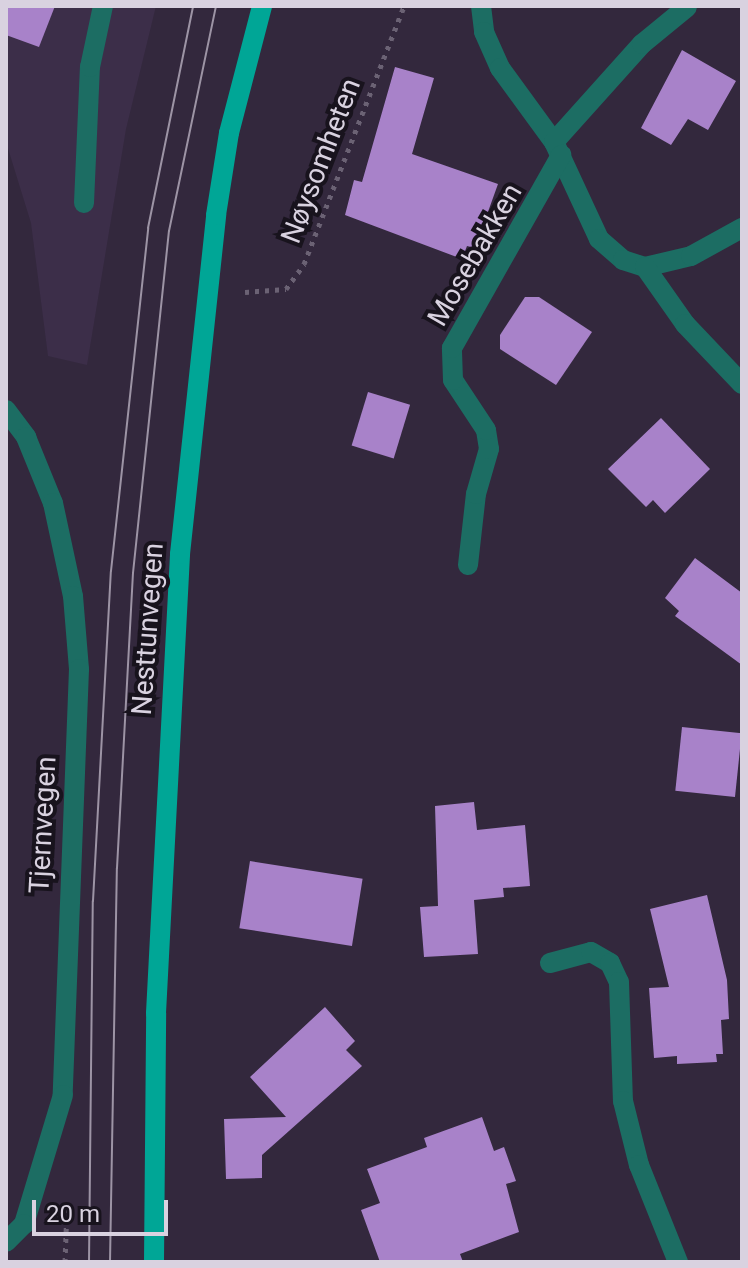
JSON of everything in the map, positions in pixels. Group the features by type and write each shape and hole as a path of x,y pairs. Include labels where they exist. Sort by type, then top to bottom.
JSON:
{"main road":[{"name":"Nesttunvegen","path":"154,1262 156,1013 180,554 216,215 229,133 262,6"}],"street":[{"path":"84,203 90,67 103,6"},
{"path":"481,6 484,32 500,68 558,149 599,239 623,260 645,267 691,256 742,228"},
{"name":"Mosebakken","path":"468,565 476,494 489,449 486,430 453,380 452,348 558,149 642,44 687,7"},
{"path":"645,267 685,324 742,384"},
{"name":"Tjernvegen","path":"6,410 26,437 53,503 71,585 79,661 63,1095 24,1224 6,1242"},
{"path":"550,963 591,952 610,963 619,982 623,1101 639,1165 678,1262"}],"path":[{"name":"Nøysomheten","path":"245,292 286,289 304,264 404,6"}],"shaded area":[{"path":"6,6 156,6 126,129 87,365 48,356 31,223 6,142"}],"building":[{"path":"6,6 55,6 39,47 6,35"},
{"path":"682,50 736,81 708,130 688,119 671,145 641,128"},
{"path":"395,67 434,78 412,154 498,184 475,248 467,246 462,259 345,215 354,180 362,182"},
{"path":"525,297 539,297 592,332 556,385 500,349 500,335"},
{"path":"368,392 410,405 394,458 352,446"},
{"path":"661,418 710,469 665,513 653,500 646,507 608,469"},
{"path":"695,558 742,593 742,665 675,616 679,611 665,598"},
{"path":"682,727 742,733 735,797 675,791"},
{"path":"474,802 477,830 525,825 530,886 503,888 504,897 474,900 478,954 424,957 420,907 438,906 435,806"},
{"path":"250,861 363,879 352,946 239,928"},
{"path":"707,895 727,980 729,1019 721,1020 723,1054 716,1054 717,1062 677,1064 677,1056 654,1058 649,988 669,987 650,909"},
{"path":"325,1007 355,1041 346,1050 362,1066 262,1155 262,1178 226,1179 224,1119 286,1117 250,1077"},
{"path":"482,1117 494,1151 504,1147 516,1181 506,1184 519,1232 460,1254 463,1262 380,1262 361,1210 380,1203 367,1169 427,1147 424,1138"}],"tram line":[{"path":"89,1262 93,901 111,571 148,228 193,6"},
{"path":"110,1262 117,868 133,573 169,231 216,6"}]}
